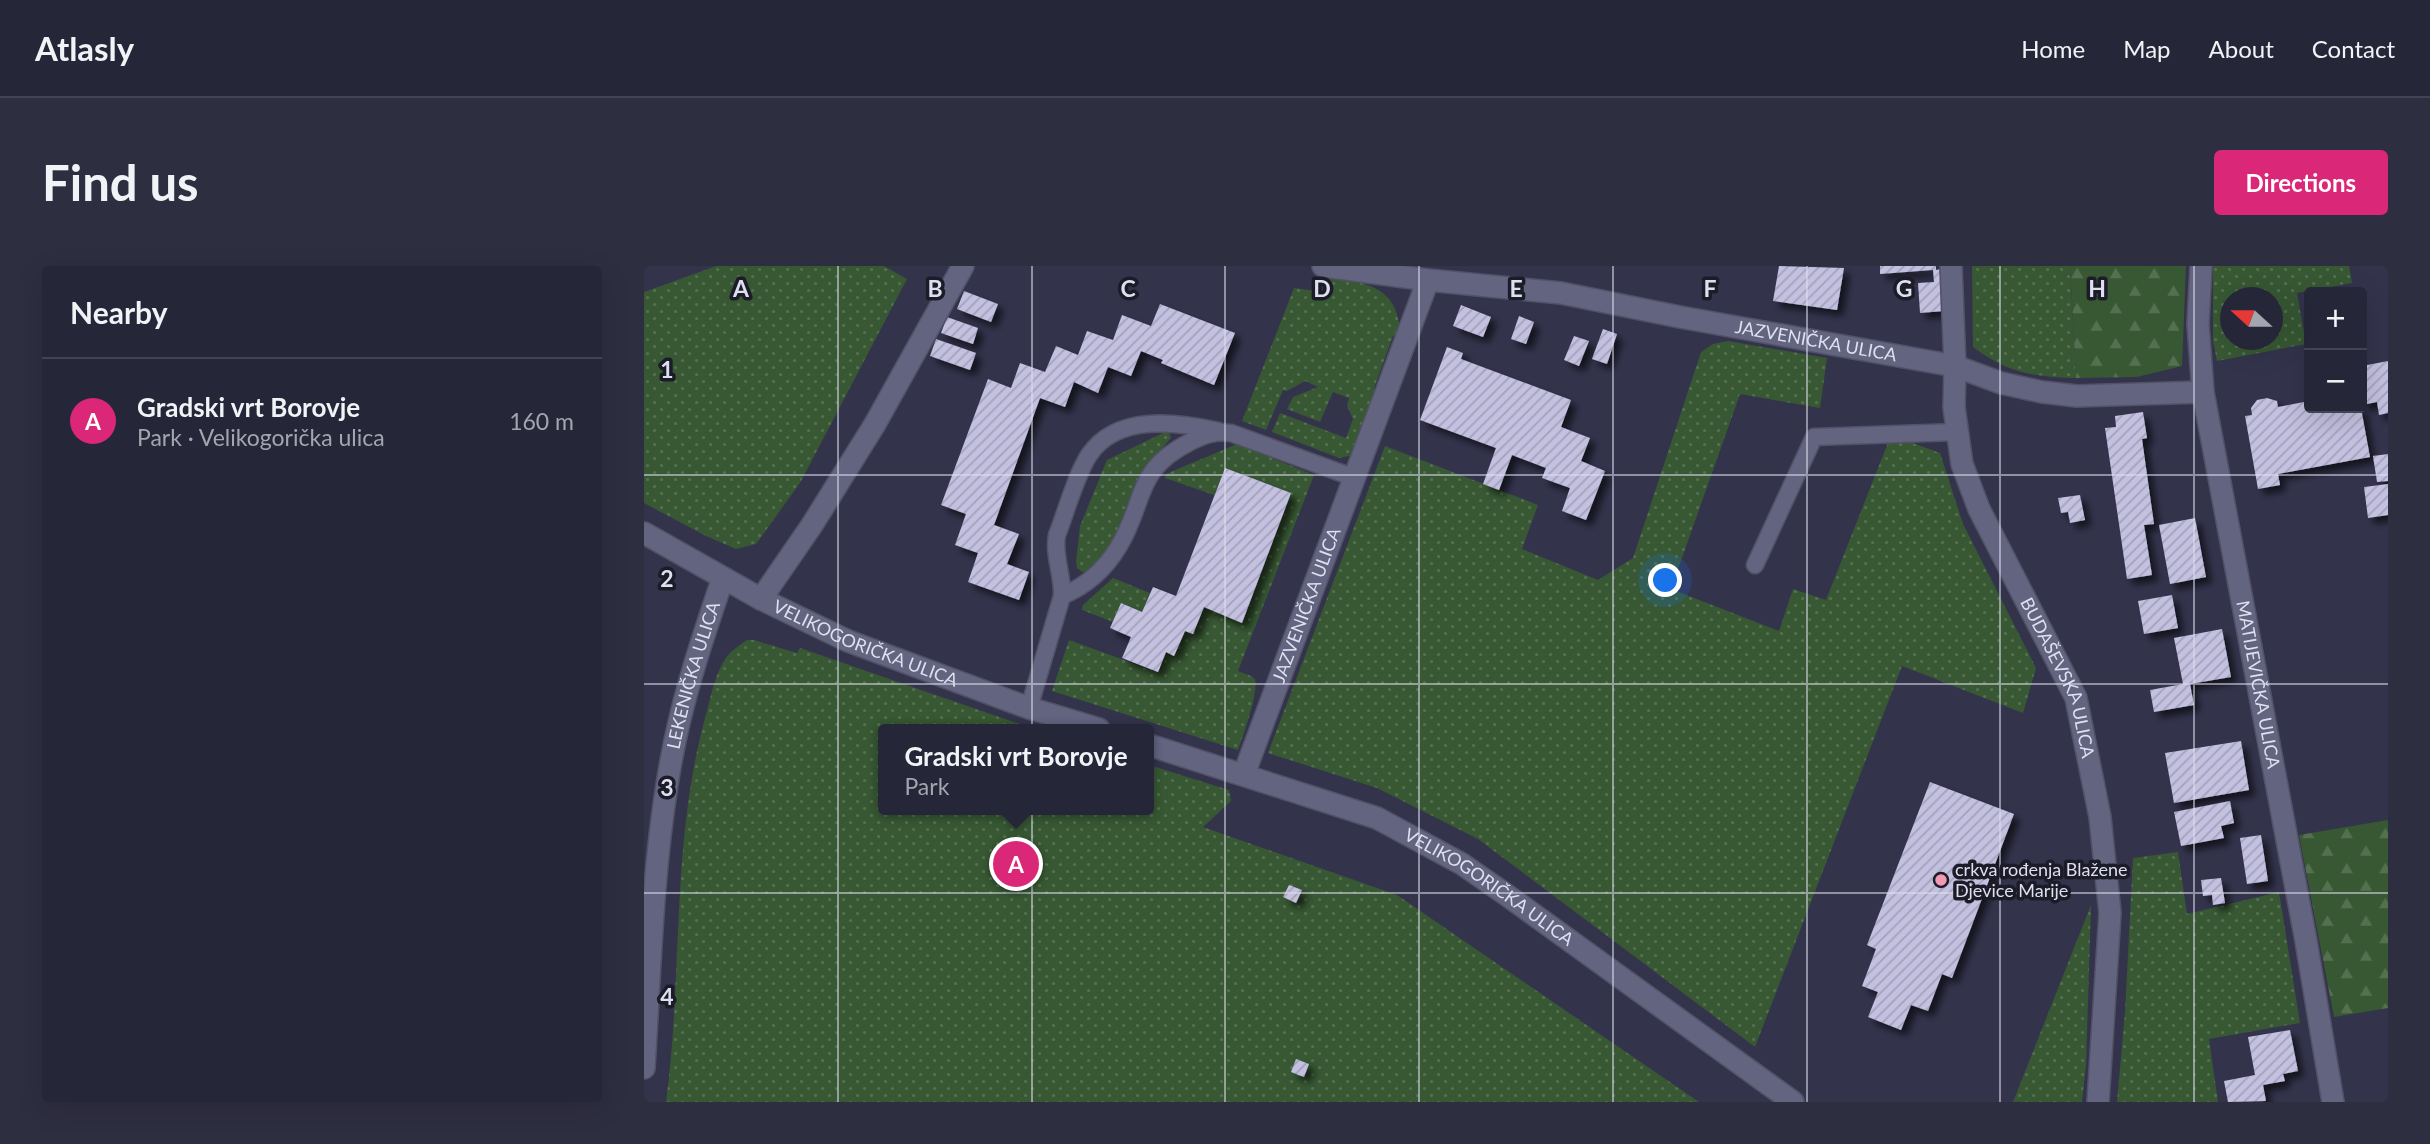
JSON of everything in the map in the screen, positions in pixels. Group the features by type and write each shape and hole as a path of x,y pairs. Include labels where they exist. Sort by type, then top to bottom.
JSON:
{"street":[{"path":"761,598 812,525 875,424 962,266"},
{"name":"JAZVENIČKA ULICA","path":"1323,266 1561,293 1955,366 2001,383 2042,392 2077,396 2203,393"},
{"name":"BUDAŠEVSKA ULICA","path":"1951,266 1954,407 1962,464 1979,509 2076,698 2100,817 2110,913 2098,1102"},
{"name":"MATIJEVIČKA ULICA","path":"2201,266 2198,324 2203,393 2306,942 2333,1102"},
{"name":"JAZVENIČKA ULICA","path":"1244,774 1428,280"},
{"name":"VELIKOGORIČKA ULICA","path":"644,533 723,578 848,641 1029,708 1082,724"},
{"name":"LEKENIČKA ULICA","path":"644,1068 657,868 666,786 689,679 723,578"},
{"name":"VELIKOGORIČKA ULICA","path":"1154,747 1377,818 1462,864 1793,1102"}],"lane":[{"path":"1029,708 1062,596 1061,569 1055,546 1057,535 1089,455 1100,444 1128,428 1153,423 1181,423 1222,432 1355,478"},
{"path":"1062,596 1085,583 1108,562 1120,545 1145,483 1162,459 1211,432 1222,432"},
{"path":"1755,565 1814,437 1957,432"}],"green space":[{"path":"716,266 884,266 907,279 800,483 756,544 736,549 644,503 644,292"},
{"path":"1972,266 2070,266 2076,378 2022,372 1998,363 1973,347"},
{"path":"2070,266 2186,266 2182,366 2137,377 2076,378"},
{"path":"2213,266 2349,266 2352,283 2330,287 2304,287 2304,292 2297,293 2304,344 2283,348 2283,287 2220,287 2220,350 2275,350 2217,361 2213,341"},
{"path":"1327,278 1369,285 1380,291 1395,308 1399,321 1400,338 1393,336 1374,388 1379,390 1357,449 1349,456 1339,458 1272,432 1280,413 1346,438 1353,419 1347,406 1349,398 1333,392 1320,422 1287,409 1293,397 1318,387 1305,381 1287,391 1283,390 1266,430 1242,421 1294,288 1324,292"},
{"path":"1728,341 1827,358 1820,408 1740,394 1671,589 1779,631 1793,589 1826,600 1891,435 1940,453 1963,524 2036,668 2023,713 1902,666 1755,1047 1478,839 1377,788 1268,753 1385,446 1538,505 1522,549 1598,580 1633,558 1701,352 1713,344"},
{"path":"1165,432 1170,434 1171,438 1151,465 1124,528 1104,558 1093,568 1082,572 1077,568 1076,562 1080,526 1107,460"},
{"path":"1237,444 1314,475 1238,671 1254,678 1255,692 1238,750 1052,691 1069,640 1157,672 1166,652 1174,655 1185,631 1193,634 1204,607 1243,622 1291,493 1225,469 1214,495 1165,478 1166,474"},
{"path":"1113,578 1150,593 1142,612 1121,603 1113,622 1082,610 1083,605"},
{"path":"747,640 754,640 797,653 800,648 1020,724 878,724 878,815 1154,815 1154,767 1229,790 1231,801 1203,827 1397,895 1699,1102 666,1102 682,864 694,769 717,675 728,655"},
{"path":"2388,820 2388,1008 2334,1017 2299,835"},
{"path":"2178,852 2187,914 2279,892 2300,1023 2209,1039 2218,1102 2117,1102 2133,858"},
{"path":"2091,905 2086,1065 2082,1102 2013,1102"}],"building":[{"path":"1779,266 1844,268 1837,310 1773,301"},
{"path":"1880,266 1936,266 1936,270 1941,269 1944,311 1920,313 1918,283 1934,282 1933,270 1880,274"},
{"path":"964,291 998,304 991,322 957,309"},
{"path":"1160,304 1235,333 1214,385 1161,363 1163,360 1141,351 1131,376 1108,367 1098,393 1074,382 1065,407 1040,398 994,525 1019,534 1007,564 1029,572 1019,600 968,582 978,553 955,545 966,514 941,505 988,379 1011,388 1020,363 1045,372 1056,346 1078,355 1087,331 1113,340 1122,315 1151,326"},
{"path":"1461,305 1491,317 1483,337 1453,326"},
{"path":"1519,316 1534,322 1526,344 1511,339"},
{"path":"947,317 978,328 973,344 941,333"},
{"path":"1603,329 1617,334 1607,364 1592,359"},
{"path":"1574,336 1589,341 1579,366 1564,360"},
{"path":"936,339 976,353 970,370 930,356"},
{"path":"1447,347 1463,353 1461,359 1571,400 1561,427 1590,438 1581,461 1605,471 1586,520 1562,511 1570,488 1542,478 1546,468 1512,455 1499,490 1483,484 1496,448 1420,420"},
{"path":"2388,361 2388,413 2379,415 2377,402 2367,404 2367,365"},
{"path":"2267,398 2277,401 2278,407 2304,402 2304,413 2362,413 2370,457 2278,474 2280,485 2258,489 2245,416 2252,415 2251,408 2257,400"},
{"path":"2143,412 2147,438 2142,439 2154,524 2144,525 2152,575 2127,579 2105,428 2116,427 2115,416"},
{"path":"2388,454 2388,481 2377,482 2373,456"},
{"path":"1225,468 1291,493 1242,623 1204,607 1193,634 1185,631 1174,656 1166,652 1158,672 1122,658 1131,637 1110,628 1121,603 1142,612 1153,587 1176,596"},
{"path":"2388,484 2388,515 2368,518 2364,487"},
{"path":"2080,495 2085,520 2070,523 2068,512 2061,513 2058,498"},
{"path":"2195,518 2206,577 2170,584 2159,525"},
{"path":"2172,595 2178,628 2144,634 2138,601"},
{"path":"2222,629 2231,677 2190,684 2194,705 2154,712 2150,690 2183,684 2174,638"},
{"path":"2241,741 2249,790 2174,803 2165,753"},
{"name":"crkva rođenja Blažene Djevice Marije","path":"1930,782 2014,814 1952,978 1942,974 1928,1011 1911,1005 1901,1030 1868,1017 1878,992 1862,986 1876,949 1867,945"},
{"path":"2230,801 2234,823 2221,826 2224,838 2181,846 2174,812"},
{"path":"2261,835 2268,881 2247,884 2240,838"},
{"path":"1015,837 1028,843 1022,856 1010,850"},
{"path":"2221,878 2225,903 2213,905 2212,895 2203,896 2201,880"},
{"path":"1289,885 1302,890 1296,903 1283,897"},
{"path":"2290,1030 2298,1071 2283,1074 2285,1081 2263,1085 2266,1101 2228,1102 2224,1081 2255,1075 2248,1037"},
{"path":"1296,1059 1309,1064 1304,1077 1291,1072"}],"place":[{"name":"Gradski vrt Borovje","path":"1016,864"},
{"name":"crkva rođenja Blažene Djevice Marije","path":"1941,880"}]}
